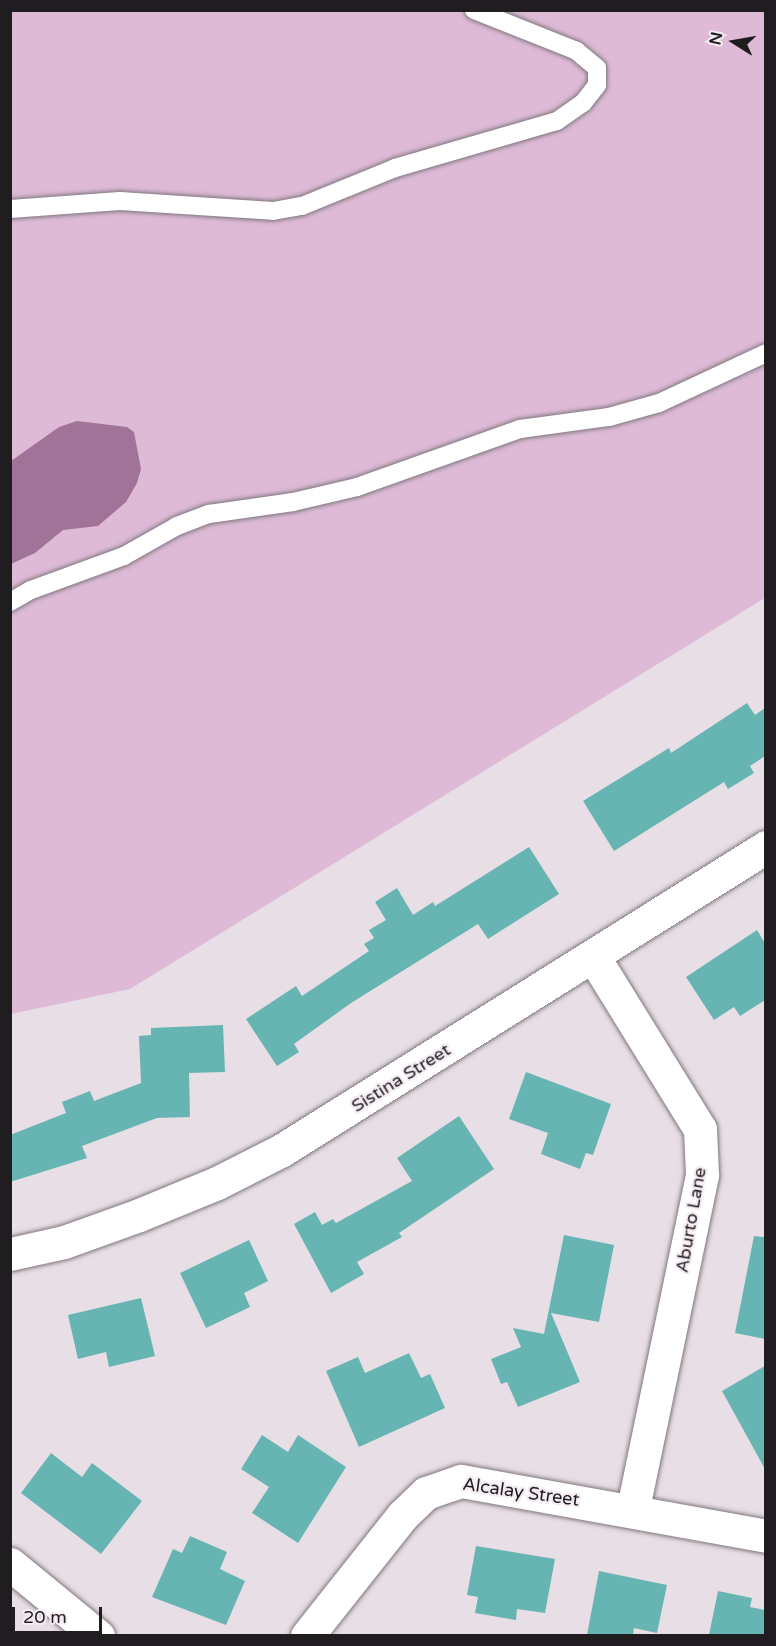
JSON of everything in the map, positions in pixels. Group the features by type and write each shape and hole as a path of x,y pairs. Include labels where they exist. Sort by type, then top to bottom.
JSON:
{"street":[{"name":"Sistina Street","path":"10,1254 64,1242 139,1215 217,1183 282,1150 765,847"},
{"name":"Aburto Lane","path":"593,956 700,1129 702,1175 633,1509"},
{"name":"Alcalay Street","path":"307,1635 403,1515 426,1493 461,1481 633,1509 765,1536"},
{"path":"10,1564 98,1635"}],"lane":[{"path":"10,209 120,201 273,211 302,206 395,168 557,121 583,103 597,85 597,69 577,51 474,10"},
{"path":"10,602 31,590 124,556 177,526 209,514 293,502 357,487 520,429 609,417 659,404 765,353"}],"shaded area":[{"path":"10,11 766,11 765,598 130,989 11,1014"},
{"path":"77,421 127,427 134,432 141,469 137,483 126,502 98,526 63,530 35,553 11,564 11,461 59,427"}],"building":[{"path":"747,703 755,715 765,708 765,756 750,766 754,773 728,789 724,782 614,851 583,801 669,748 671,753"},
{"path":"529,847 559,894 488,939 478,924 351,1003 294,1044 299,1052 277,1066 246,1019 296,986 302,996 369,951 364,944 374,938 369,930 386,920 375,902 397,888 413,915 433,902 435,906"},
{"path":"757,930 765,943 765,1000 740,1016 734,1007 714,1020 686,977"},
{"path":"223,1025 225,1072 189,1073 190,1117 157,1118 82,1146 87,1158 10,1182 10,1135 66,1113 62,1102 90,1091 94,1101 141,1083 139,1036 151,1035 151,1028"},
{"path":"526,1072 611,1104 593,1155 586,1153 580,1169 541,1154 548,1133 509,1119"},
{"path":"459,1116 494,1169 399,1233 402,1237 357,1262 364,1274 331,1293 294,1224 315,1212 322,1225 333,1219 336,1223 412,1181 397,1158"},
{"path":"564,1235 614,1245 599,1322 551,1313 580,1382 518,1407 507,1382 501,1384 491,1359 521,1347 513,1328 544,1334"},
{"path":"754,1236 765,1237 765,1339 735,1333"},
{"path":"249,1240 268,1281 244,1293 250,1307 206,1328 180,1273"},
{"path":"141,1298 155,1356 109,1367 106,1352 78,1359 68,1315"},
{"path":"409,1353 421,1378 430,1374 445,1408 359,1447 326,1371 358,1357 365,1373"},
{"path":"765,1366 765,1469 722,1391"},
{"path":"262,1435 288,1452 298,1435 346,1467 298,1543 252,1513 269,1487 241,1469"},
{"path":"51,1453 82,1477 92,1463 142,1501 101,1554 21,1493"},
{"path":"190,1536 227,1552 220,1569 245,1581 226,1625 152,1597 173,1549 182,1553"},
{"path":"476,1546 555,1559 545,1613 517,1609 516,1620 475,1613 478,1597 467,1595"},
{"path":"599,1571 667,1585 657,1633 634,1628 633,1635 587,1635"},
{"path":"718,1591 752,1598 750,1607 765,1610 765,1635 709,1635"}]}
